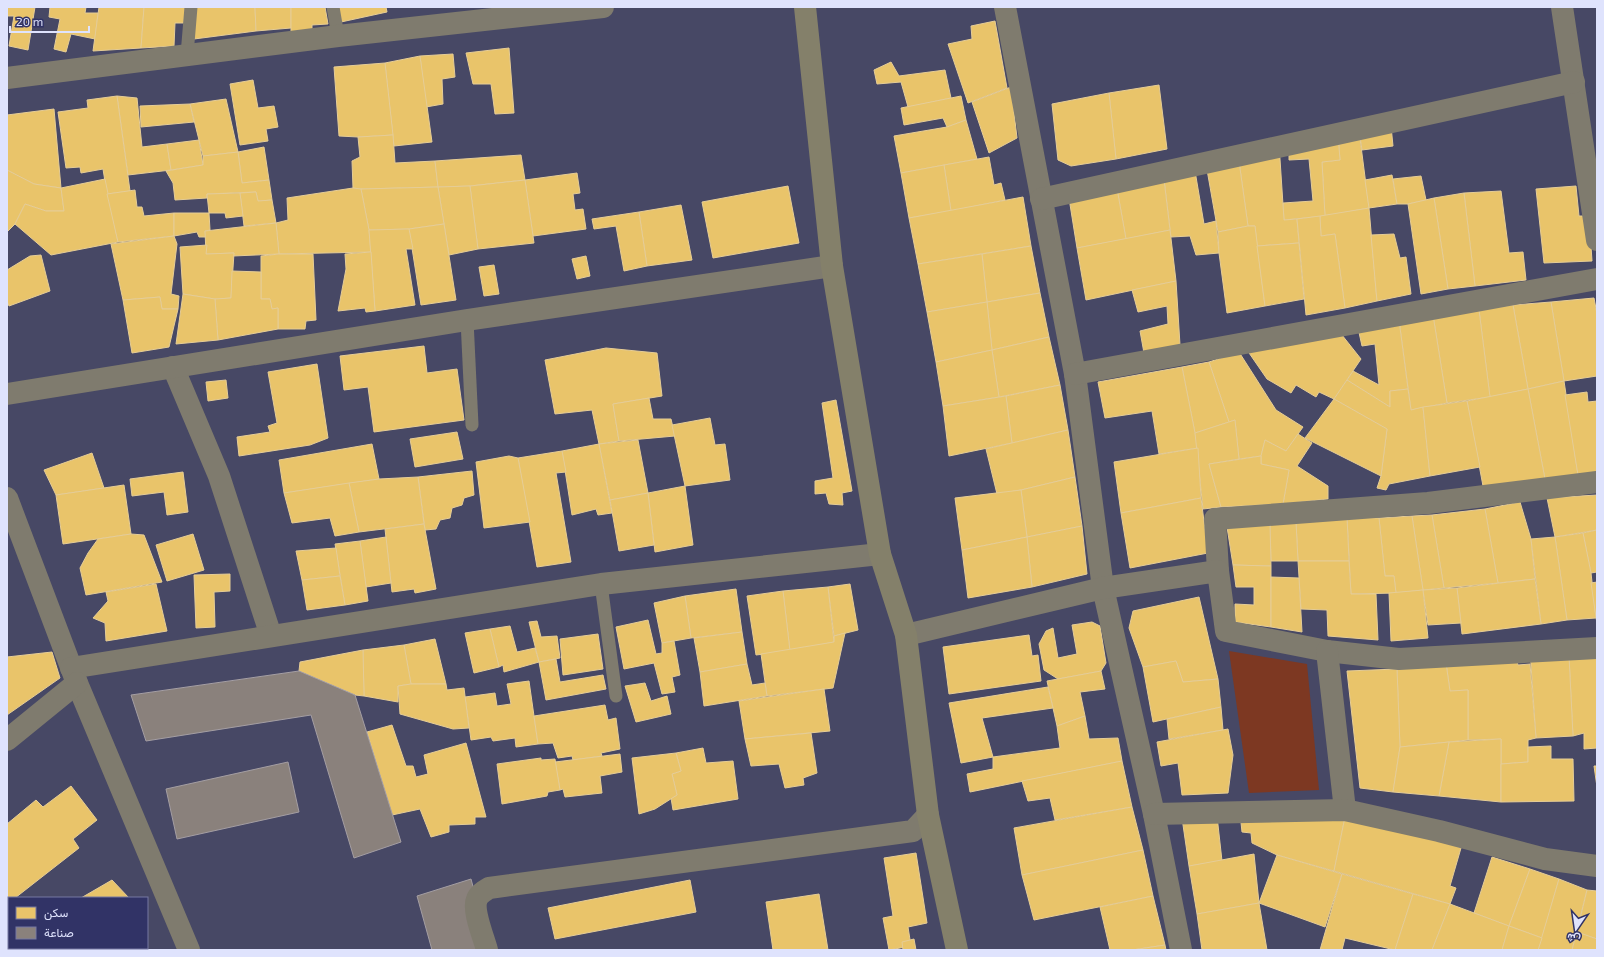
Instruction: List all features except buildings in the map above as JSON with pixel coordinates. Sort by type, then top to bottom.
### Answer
[{"type":"street","points":[[7,78],[338,36],[603,7]]},
{"type":"street","points":[[805,7],[832,266],[880,554],[906,635],[928,814],[957,950]]},
{"type":"street","points":[[1005,7],[1075,374],[1103,588],[1154,814],[1182,950]]},
{"type":"street","points":[[1562,7],[1574,82],[1588,123],[1597,240]]},
{"type":"street","points":[[1041,199],[1574,82]]},
{"type":"street","points":[[7,394],[467,320],[832,266]]},
{"type":"street","points":[[1075,374],[1597,279]]},
{"type":"street","points":[[172,367],[219,476],[271,636]]},
{"type":"street","points":[[1597,482],[1428,503],[1215,519],[1218,571],[1226,631],[1327,650],[1399,659],[1597,648]]},
{"type":"street","points":[[7,498],[74,676],[190,950]]},
{"type":"street","points":[[7,740],[74,676],[271,636],[601,584],[880,554]]},
{"type":"street","points":[[906,635],[1103,588],[1218,571]]},
{"type":"street","points":[[1327,650],[1345,810]]},
{"type":"street","points":[[1154,814],[1345,810],[1439,831],[1544,858],[1597,866]]},
{"type":"street","points":[[487,950],[475,908],[477,900],[482,893],[489,888],[913,831],[928,814]]},
{"type":"lane","points":[[186,55],[191,7]]},
{"type":"lane","points":[[333,7],[338,36]]},
{"type":"lane","points":[[467,320],[472,425]]},
{"type":"lane","points":[[601,584],[616,696]]},
{"type":"shaded area","points":[[1229,651],[1307,664],[1319,790],[1249,793]]}]
